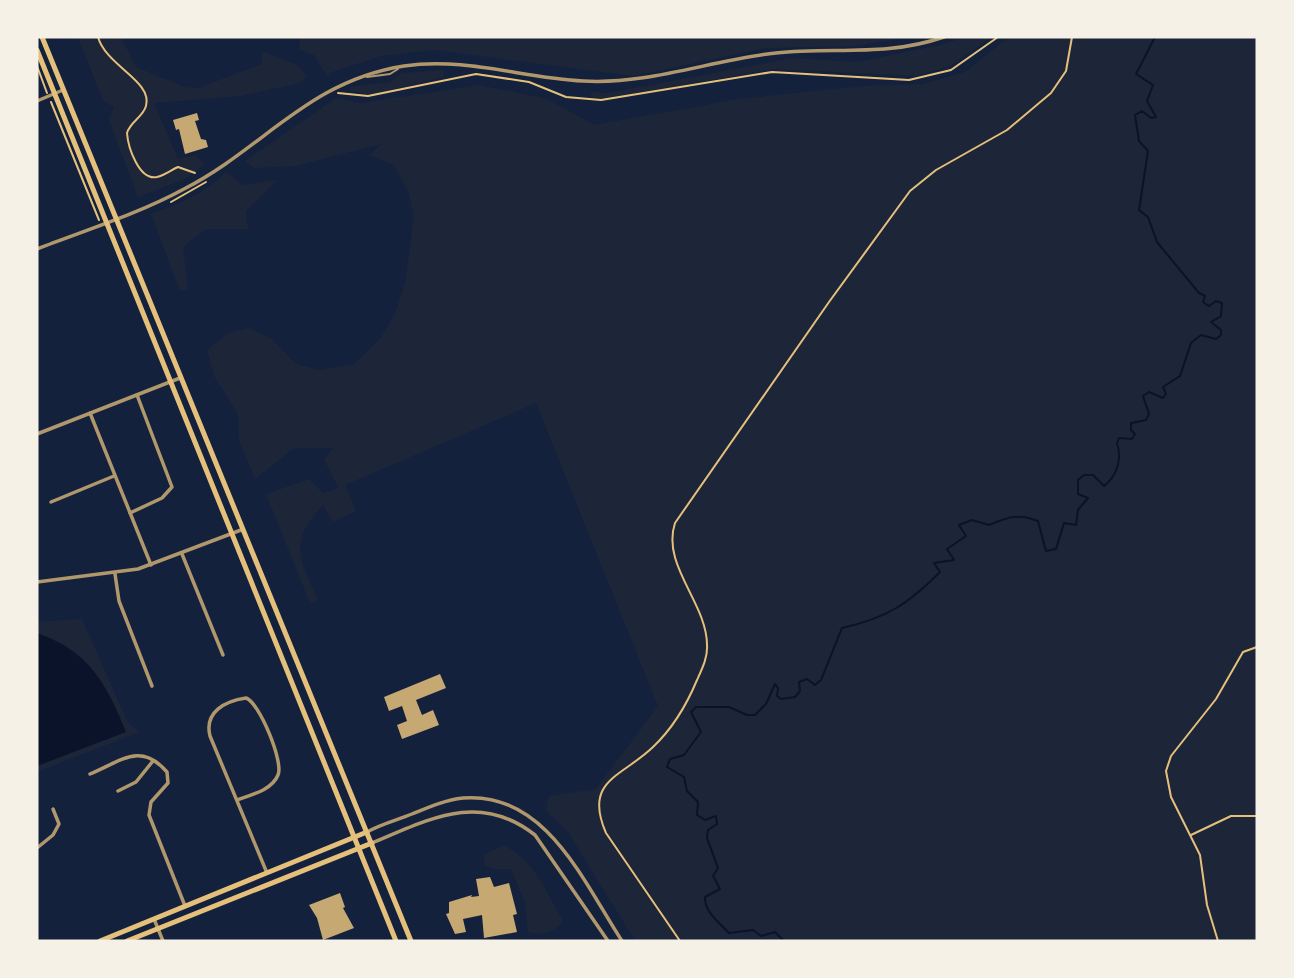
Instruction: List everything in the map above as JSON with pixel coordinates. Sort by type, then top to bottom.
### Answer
[{"type":"main road","points":[[42,37],[411,941]]},
{"type":"main road","points":[[37,50],[51,95],[106,222],[396,941]]},
{"type":"main road","points":[[100,941],[367,832]]},
{"type":"main road","points":[[127,941],[372,843]]},
{"type":"street","points":[[37,249],[184,190],[306,103],[363,76],[402,66],[463,64],[579,81],[610,82],[778,53],[891,50],[944,37]]},
{"type":"street","points":[[37,100],[63,90]]},
{"type":"street","points":[[37,434],[180,378]]},
{"type":"street","points":[[130,513],[162,498],[172,487],[137,395]]},
{"type":"street","points":[[90,412],[151,565]]},
{"type":"street","points":[[51,502],[114,476]]},
{"type":"street","points":[[37,582],[115,574],[151,565],[241,530]]},
{"type":"street","points":[[182,554],[223,655]]},
{"type":"street","points":[[115,574],[119,601],[152,686]]},
{"type":"street","points":[[237,800],[268,788],[278,776],[279,762],[253,701],[239,699],[218,708],[210,719],[210,736],[267,873]]},
{"type":"street","points":[[90,774],[133,754],[153,761],[166,771],[169,780],[150,803],[149,817],[185,906]]},
{"type":"street","points":[[118,791],[136,782],[153,761]]},
{"type":"street","points":[[367,832],[439,803],[463,798],[489,799],[529,814],[555,840],[622,941]]},
{"type":"street","points":[[37,848],[53,835],[59,824],[53,809]]},
{"type":"street","points":[[372,843],[459,811],[477,810],[499,814],[521,824],[547,850],[608,941]]},
{"type":"street","points":[[154,919],[163,941]]},
{"type":"path","points":[[98,37],[110,60],[144,90],[146,105],[127,133],[132,153],[143,173],[153,178],[160,177],[178,167],[195,173]]},
{"type":"path","points":[[334,94],[346,92],[368,96],[475,74],[529,82],[566,97],[601,100],[772,72],[909,80],[951,70],[998,37]]},
{"type":"path","points":[[680,941],[606,833],[599,816],[598,804],[604,786],[612,777],[652,748],[669,728],[690,697],[706,656],[707,638],[671,542],[675,523],[910,191],[936,170],[1007,130],[1051,93],[1066,71],[1072,37]]},
{"type":"path","points":[[37,66],[51,95],[96,213]]},
{"type":"path","points":[[162,205],[212,178]]},
{"type":"path","points":[[1218,941],[1207,905],[1200,855],[1167,785],[1166,771],[1171,756],[1216,699],[1242,652],[1257,647]]},
{"type":"path","points":[[1191,835],[1231,816],[1257,816]]},
{"type":"shaded area","points":[[78,37],[121,37],[136,67],[182,86],[198,88],[262,64],[262,51],[297,65],[307,77],[300,83],[240,96],[154,103],[178,159],[196,155],[204,165],[185,179],[138,197],[109,120],[114,107],[103,101]]},
{"type":"shaded area","points":[[300,37],[907,37],[856,46],[766,48],[633,76],[434,50],[381,56],[332,72],[328,77],[314,55],[299,50]]},
{"type":"shaded area","points":[[966,37],[991,37],[950,66],[917,76],[774,69],[602,99],[590,97],[592,92],[608,93],[793,58],[857,62]]},
{"type":"shaded area","points":[[1009,37],[1257,37],[1257,941],[635,941],[568,832],[546,811],[549,796],[596,789],[658,706],[536,403],[345,485],[356,511],[333,522],[323,505],[312,518],[301,541],[302,562],[318,600],[310,603],[266,494],[309,479],[323,493],[339,488],[324,460],[333,448],[294,448],[255,479],[239,440],[238,414],[214,376],[207,350],[228,333],[249,328],[272,339],[296,364],[318,370],[354,364],[380,339],[395,314],[405,283],[414,218],[409,193],[394,165],[369,155],[382,144],[295,166],[254,168],[245,161],[336,98],[361,103],[480,85],[547,99],[594,125],[739,99],[863,86],[922,84],[965,72]]},
{"type":"shaded area","points":[[444,70],[443,77],[372,95],[351,91],[350,87],[390,82],[402,73]]},
{"type":"shaded area","points":[[226,172],[242,185],[277,180],[246,211],[248,229],[206,229],[183,247],[188,289],[180,291],[151,214],[191,197]]},
{"type":"shaded area","points":[[82,619],[128,723],[139,732],[37,772],[37,622]]},
{"type":"shaded area","points":[[37,633],[70,649],[94,671],[111,698],[126,732],[37,766]]},
{"type":"shaded area","points":[[504,845],[532,868],[551,899],[563,921],[552,931],[538,934],[528,932],[525,902],[511,869],[492,869],[485,865],[484,855]]},
{"type":"building","points":[[197,113],[199,120],[195,121],[201,139],[206,140],[208,147],[185,154],[179,129],[176,130],[173,120]]},
{"type":"building","points":[[440,674],[446,688],[416,700],[422,715],[433,710],[439,725],[402,739],[397,725],[407,721],[402,706],[389,711],[384,697]]},
{"type":"building","points":[[490,877],[494,887],[509,883],[517,914],[513,915],[517,932],[484,938],[482,915],[463,919],[466,932],[455,934],[446,914],[449,913],[449,902],[472,895],[471,897],[479,896],[476,879]]},
{"type":"building","points":[[340,893],[345,907],[343,908],[354,928],[323,940],[317,918],[309,905]]},
{"type":"waterway","points":[[791,941],[784,941],[775,932],[761,936],[753,930],[729,933],[707,908],[705,897],[720,889],[713,876],[718,868],[707,838],[708,830],[717,824],[716,816],[705,820],[697,815],[698,802],[687,791],[684,777],[667,767],[670,759],[684,755],[701,732],[691,712],[696,707],[729,707],[747,715],[755,715],[766,704],[775,684],[778,688],[777,696],[781,699],[795,697],[800,691],[799,682],[807,679],[815,685],[821,680],[842,628],[872,620],[896,608],[918,593],[940,572],[934,563],[954,560],[947,549],[966,536],[959,525],[972,520],[989,525],[1013,517],[1025,517],[1038,521],[1046,551],[1056,549],[1064,523],[1076,525],[1078,510],[1088,498],[1078,494],[1078,480],[1084,475],[1093,475],[1104,486],[1109,482],[1118,466],[1119,438],[1132,439],[1135,434],[1131,430],[1131,423],[1146,420],[1149,414],[1143,396],[1149,392],[1163,398],[1166,394],[1163,387],[1180,376],[1191,343],[1201,335],[1216,339],[1221,335],[1221,330],[1211,322],[1221,316],[1222,303],[1216,301],[1209,306],[1203,302],[1205,296],[1199,293],[1157,242],[1148,217],[1139,210],[1148,151],[1139,141],[1135,115],[1142,111],[1151,118],[1156,117],[1147,101],[1153,85],[1136,74],[1155,37]]},
{"type":"waterway","points":[[823,941],[858,941]]}]
